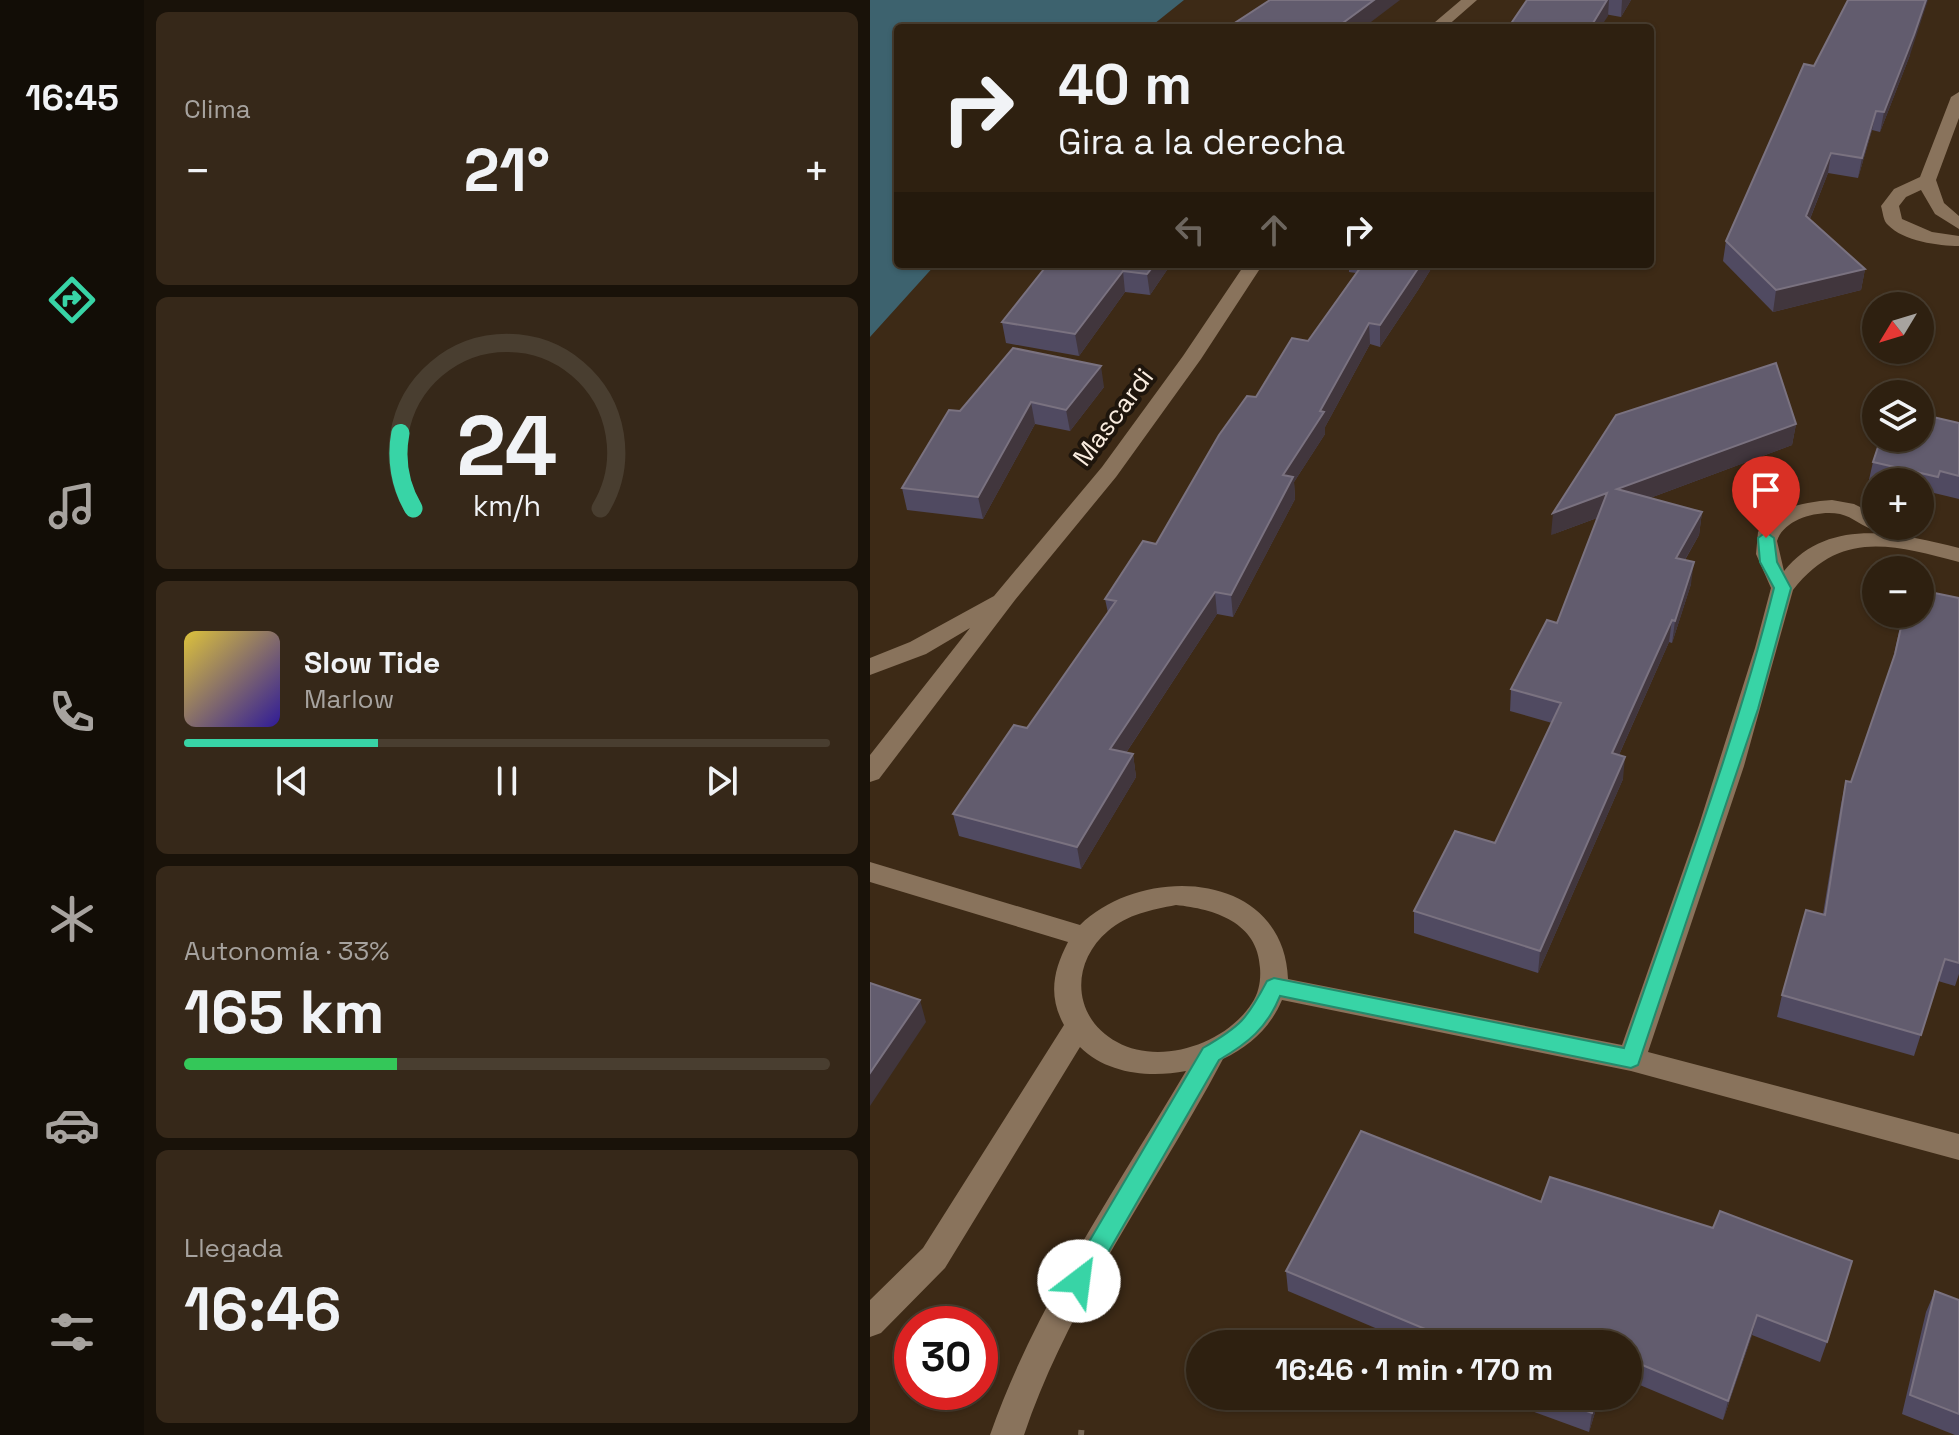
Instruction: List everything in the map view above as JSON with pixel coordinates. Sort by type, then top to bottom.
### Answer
[{"type":"street","points":[[1441,24],[1470,0]]},
{"type":"street","points":[[1959,97],[1927,180],[1931,200],[1948,218],[1959,224]]},
{"type":"street","points":[[1927,180],[1900,193],[1890,206],[1894,222],[1938,241],[1959,241]]},
{"type":"street","name":"Mascardi","points":[[870,773],[1007,595],[1109,472],[1191,359],[1251,268]]},
{"type":"street","points":[[1782,588],[1768,562],[1766,538],[1776,523],[1820,508],[1843,508],[1862,518]]},
{"type":"street","points":[[1631,1059],[1749,709],[1782,588],[1796,566],[1823,547],[1862,540]]},
{"type":"street","points":[[1900,540],[1959,555]]},
{"type":"street","name":"Mascardi","points":[[870,667],[918,648],[1007,595]]},
{"type":"street","points":[[870,872],[1085,937]]},
{"type":"street","points":[[1176,895],[1210,899],[1240,911],[1262,932],[1274,958],[1274,987],[1263,1013],[1241,1036],[1211,1054],[1181,1062],[1150,1063],[1121,1057],[1096,1045],[1078,1026],[1068,1004],[1066,981],[1072,958],[1085,937],[1110,915],[1141,900],[1176,895]]},
{"type":"street","points":[[1274,987],[1631,1059],[1959,1147]]},
{"type":"street","points":[[870,1322],[934,1258],[1078,1026]]},
{"type":"street","points":[[1007,1435],[1020,1397],[1064,1307],[1211,1054]]},
{"type":"path","points":[[1081,1435],[1082,1424]]},
{"type":"water","points":[[870,0],[1184,0],[1154,24],[894,24],[894,268],[932,268],[870,337]]},
{"type":"building","points":[[1270,0],[1374,0],[1341,24],[1233,24]]},
{"type":"building","points":[[1527,0],[1607,0],[1592,24],[1511,24]]},
{"type":"building","points":[[1848,0],[1926,0],[1884,112],[1876,111],[1862,158],[1831,153],[1806,216],[1865,269],[1776,290],[1726,241],[1804,64],[1814,66]]},
{"type":"building","points":[[1045,268],[1152,268],[1147,274],[1123,271],[1075,334],[1002,322]]},
{"type":"building","points":[[1360,268],[1418,268],[1380,325],[1369,323],[1320,411],[1324,412],[1283,475],[1293,477],[1231,595],[1215,592],[1110,749],[1133,754],[1077,847],[953,814],[1014,725],[1027,728],[1116,601],[1105,599],[1143,541],[1156,544],[1219,435],[1247,396],[1256,397],[1292,338],[1308,341]]},
{"type":"building","points":[[1013,348],[1101,366],[1066,410],[1031,402],[978,497],[902,488],[949,410],[960,411]]},
{"type":"building","points":[[1776,363],[1796,424],[1617,489],[1702,512],[1676,558],[1694,562],[1675,621],[1672,620],[1612,753],[1625,757],[1540,951],[1414,911],[1455,831],[1495,843],[1561,703],[1511,689],[1547,620],[1557,623],[1607,493],[1553,513],[1616,415]]},
{"type":"building","points":[[1934,417],[1959,423],[1959,476],[1940,471],[1938,477],[1934,476],[1934,468],[1899,468],[1873,462],[1876,452],[1934,452]]},
{"type":"building","points":[[1934,593],[1959,598],[1959,963],[1945,959],[1921,1035],[1782,995],[1806,910],[1825,915],[1846,781],[1851,782],[1895,654],[1901,628],[1934,628]]},
{"type":"building","points":[[870,983],[920,1000],[870,1073]]},
{"type":"building","points":[[1361,1131],[1541,1202],[1550,1177],[1713,1228],[1720,1211],[1852,1261],[1827,1342],[1757,1315],[1728,1401],[1642,1365],[1642,1330],[1427,1330],[1286,1271]]},
{"type":"building","points":[[1935,1291],[1959,1300],[1959,1414],[1910,1395]]},
{"type":"route","points":[[1079,1281],[1211,1054],[1241,1036],[1263,1013],[1274,987],[1631,1059],[1749,709],[1770,637],[1782,588],[1768,562],[1766,538]]}]
